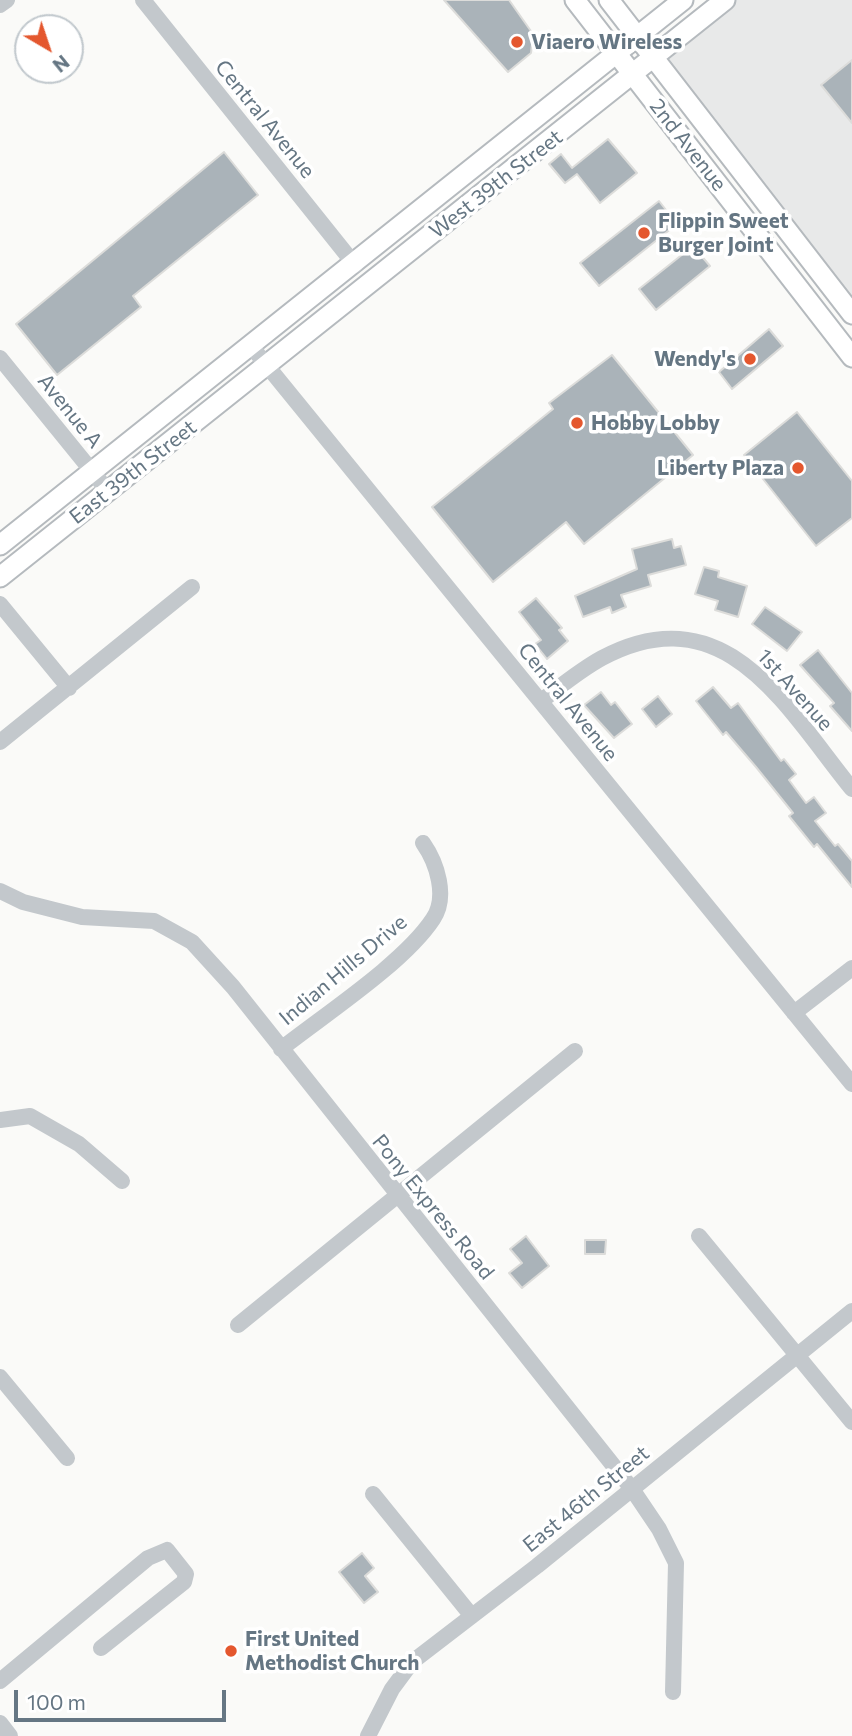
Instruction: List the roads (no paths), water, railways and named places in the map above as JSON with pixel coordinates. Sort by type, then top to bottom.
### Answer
[{"type":"main road","name":"2nd Avenue","points":[[575,0],[852,357]]},
{"type":"main road","name":"2nd Avenue","points":[[609,0],[852,314]]},
{"type":"main road","name":"West 39th Street","points":[[251,346],[683,0]]},
{"type":"main road","name":"West 39th Street","points":[[267,366],[725,0]]},
{"type":"main road","name":"East 39th Street","points":[[0,545],[91,470],[251,346]]},
{"type":"main road","name":"East 39th Street","points":[[0,578],[267,366]]},
{"type":"street","points":[[0,5],[6,0]]},
{"type":"street","name":"Central Avenue","points":[[143,0],[355,265]]},
{"type":"street","name":"Central Avenue","points":[[251,346],[852,1084]]},
{"type":"street","name":"Avenue A","points":[[0,358],[108,491]]},
{"type":"street","points":[[0,742],[192,587]]},
{"type":"street","points":[[0,604],[69,688]]},
{"type":"street","name":"1st Avenue","points":[[541,701],[591,665],[623,649],[673,640],[703,642],[729,653],[754,670],[852,789]]},
{"type":"street","name":"Indian Hills Drive","points":[[281,1049],[402,954],[435,918],[440,889],[435,860],[424,844]]},
{"type":"street","name":"Pony Express Road","points":[[0,891],[23,902],[82,916],[154,921],[192,942],[233,987],[632,1489],[660,1529],[676,1563],[673,1692]]},
{"type":"street","points":[[794,1013],[852,968]]},
{"type":"street","points":[[237,1325],[575,1051]]},
{"type":"street","points":[[0,1120],[30,1116],[79,1144],[122,1181]]},
{"type":"street","points":[[699,1236],[799,1354],[852,1422]]},
{"type":"street","name":"East 46th Street","points":[[368,1736],[392,1689],[412,1662],[852,1311]]},
{"type":"street","points":[[0,1377],[67,1458]]},
{"type":"street","points":[[373,1494],[471,1615]]},
{"type":"street","points":[[0,1681],[148,1558],[167,1550],[177,1559],[186,1574],[184,1582],[101,1648]]},
{"type":"street","points":[[0,1723],[10,1736]]},
{"type":"place","name":"Viaero Wireless","points":[[517,42]]},
{"type":"place","name":"Flippin Sweet Burger Joint","points":[[644,233]]},
{"type":"place","name":"Wendy's","points":[[750,359]]},
{"type":"place","name":"Hobby Lobby","points":[[577,423]]},
{"type":"place","name":"Liberty Plaza","points":[[798,468]]},
{"type":"place","name":"First United Methodist Church","points":[[231,1651]]}]
